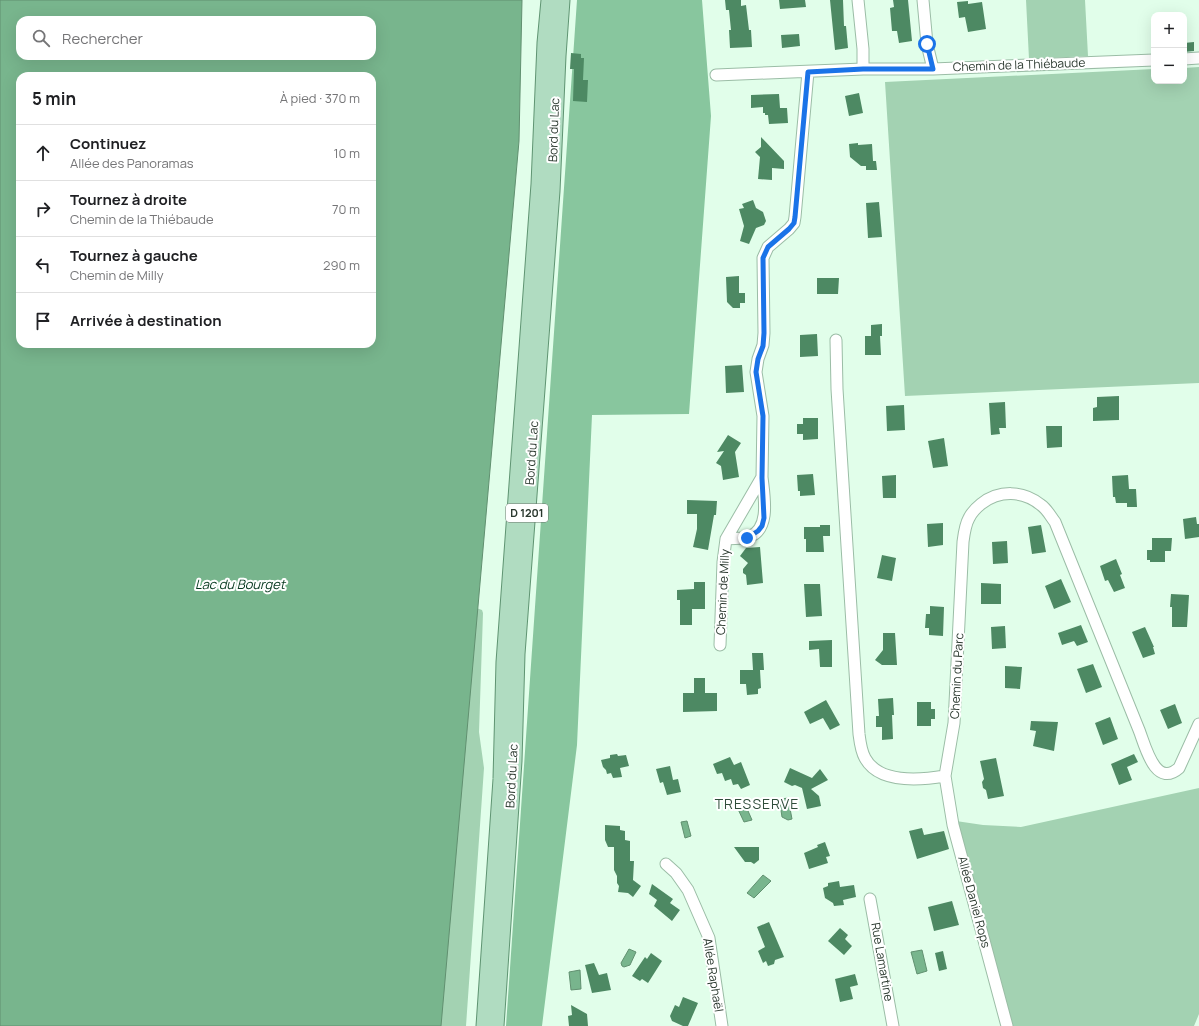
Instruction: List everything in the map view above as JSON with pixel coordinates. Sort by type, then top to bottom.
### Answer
[{"type":"main road","name":"Bord du Lac","points":[[484,1026],[500,779],[505,655],[539,192],[545,43],[549,0]]},
{"type":"main road","name":"Bord du Lac","points":[[496,1026],[514,761],[517,654],[547,256],[562,0]]},
{"type":"street","points":[[858,0],[863,49],[863,69]]},
{"type":"street","points":[[923,0],[927,44],[933,69]]},
{"type":"street","points":[[1187,59],[1199,58]]},
{"type":"street","name":"Chemin de la Thiébaude","points":[[716,75],[863,69],[933,69],[1151,60]]},
{"type":"street","name":"Chemin de Milly","points":[[726,539],[747,538],[754,535],[762,526],[764,518],[762,478],[763,416],[756,372],[758,359],[763,346],[764,333],[763,258],[768,247],[794,223],[808,72]]},
{"type":"street","points":[[836,340],[837,389],[853,647],[861,748],[865,759],[886,775],[897,778],[917,779],[945,776]]},
{"type":"street","name":"Chemin de Milly","points":[[720,645],[723,562],[726,539],[762,478]]},
{"type":"street","name":"Chemin du Parc","points":[[945,776],[954,723],[963,542],[965,530],[968,518],[973,511],[989,498],[1000,495],[1010,493],[1032,499],[1042,506],[1055,522],[1151,762],[1158,771],[1169,774],[1175,772],[1179,768],[1199,724]]},
{"type":"street","name":"Allée Daniel Rops","points":[[945,776],[953,825],[1007,1026]]},
{"type":"street","name":"Allée Raphaël","points":[[666,864],[676,873],[688,890],[709,938],[722,1026]]},
{"type":"street","name":"Rue Lamartine","points":[[870,899],[893,1026]]},
{"type":"shaded area","points":[[577,0],[702,0],[711,116],[689,414],[592,415],[577,745],[542,1026],[506,1026]]},
{"type":"shaded area","points":[[1026,0],[1085,0],[1088,56],[1029,59]]},
{"type":"shaded area","points":[[1199,67],[1199,383],[905,396],[885,82],[1151,69],[1151,84],[1187,84],[1187,68]]},
{"type":"shaded area","points":[[462,603],[482,610],[483,613],[479,732],[484,768],[466,1026],[373,1026]]},
{"type":"shaded area","points":[[1199,788],[1199,1014],[1194,1026],[1013,1026],[1009,1021],[956,821],[983,825],[1021,827]]},
{"type":"water","name":"Lac du Bourget","points":[[0,0],[522,0],[519,141],[441,1026],[0,1026]]},
{"type":"water","points":[[788,798],[792,819],[788,820],[782,817],[780,804],[782,799]]},
{"type":"water","points":[[740,803],[745,804],[752,820],[744,822],[737,807]]},
{"type":"water","points":[[687,821],[691,836],[685,838],[681,822]]},
{"type":"water","points":[[763,875],[771,881],[754,898],[747,893]]},
{"type":"water","points":[[629,949],[636,952],[630,965],[624,967],[621,963]]},
{"type":"water","points":[[922,950],[927,971],[917,974],[911,952]]},
{"type":"water","points":[[580,970],[581,989],[571,990],[569,972]]},
{"type":"building","points":[[725,0],[741,0],[741,6],[746,5],[749,30],[751,30],[752,47],[730,48],[729,30],[731,30],[729,10],[726,10]]},
{"type":"building","points":[[779,0],[805,0],[806,7],[780,9]]},
{"type":"building","points":[[830,0],[843,0],[844,26],[846,26],[848,48],[835,50]]},
{"type":"building","points":[[893,0],[908,0],[912,41],[899,43],[897,31],[892,31],[890,8],[894,7]]},
{"type":"building","points":[[968,1],[968,4],[982,2],[986,29],[968,32],[965,17],[959,18],[957,2]]},
{"type":"building","points":[[799,34],[800,46],[782,48],[781,35]]},
{"type":"building","points":[[1194,42],[1194,51],[1187,52],[1187,43]]},
{"type":"building","points":[[571,53],[581,54],[581,58],[584,58],[583,80],[588,80],[587,102],[573,101],[574,69],[570,69]]},
{"type":"building","points":[[859,93],[863,113],[849,116],[845,96]]},
{"type":"building","points":[[779,94],[780,108],[787,108],[788,123],[769,124],[768,115],[763,113],[763,107],[751,108],[751,95]]},
{"type":"building","points":[[761,137],[784,161],[784,169],[772,168],[772,180],[758,179],[760,157],[755,152],[761,147]]},
{"type":"building","points":[[858,143],[858,145],[872,144],[873,161],[876,161],[877,170],[866,170],[866,166],[861,166],[850,157],[849,144]]},
{"type":"building","points":[[753,200],[756,208],[763,212],[766,221],[764,225],[756,228],[749,244],[740,241],[744,226],[739,209],[744,208],[742,204]]},
{"type":"building","points":[[879,202],[882,237],[868,238],[866,203]]},
{"type":"building","points":[[739,276],[739,293],[745,293],[745,303],[740,303],[740,308],[733,308],[727,302],[726,277]]},
{"type":"building","points":[[817,278],[839,278],[838,294],[817,294]]},
{"type":"building","points":[[882,324],[882,336],[880,336],[881,355],[865,355],[865,336],[871,336],[871,325]]},
{"type":"building","points":[[817,334],[818,356],[800,357],[800,335]]},
{"type":"building","points":[[742,365],[744,392],[726,393],[725,366]]},
{"type":"building","points":[[1119,396],[1119,420],[1093,421],[1093,408],[1097,407],[1097,397]]},
{"type":"building","points":[[1005,402],[1006,428],[999,428],[1000,434],[991,435],[989,403]]},
{"type":"building","points":[[904,405],[905,430],[887,431],[886,406]]},
{"type":"building","points":[[803,418],[818,418],[818,439],[803,440],[803,434],[797,434],[797,424],[803,424]]},
{"type":"building","points":[[1046,426],[1062,426],[1062,447],[1047,448]]},
{"type":"building","points":[[728,435],[741,443],[735,452],[739,477],[723,480],[721,466],[716,463],[724,451],[717,452]]},
{"type":"building","points":[[944,438],[948,466],[933,468],[928,441]]},
{"type":"building","points":[[813,474],[815,495],[800,496],[800,491],[798,491],[797,475]]},
{"type":"building","points":[[896,475],[896,498],[883,498],[882,476]]},
{"type":"building","points":[[1128,475],[1129,489],[1136,489],[1137,507],[1127,507],[1127,503],[1116,503],[1115,497],[1113,497],[1112,476]]},
{"type":"building","points":[[687,500],[717,501],[716,515],[714,515],[708,550],[693,547],[697,529],[697,514],[687,514]]},
{"type":"building","points":[[1196,517],[1197,524],[1199,524],[1199,537],[1185,539],[1183,519]]},
{"type":"building","points":[[943,523],[943,545],[928,547],[927,524]]},
{"type":"building","points":[[820,525],[830,525],[830,536],[823,536],[824,552],[806,552],[804,527],[820,527]]},
{"type":"building","points":[[1041,525],[1046,552],[1032,554],[1028,527]]},
{"type":"building","points":[[1152,538],[1172,538],[1171,551],[1165,551],[1165,562],[1150,562],[1150,560],[1147,560],[1147,550],[1152,550]]},
{"type":"building","points":[[1007,541],[1008,563],[993,564],[992,542]]},
{"type":"building","points":[[760,547],[763,583],[747,585],[746,575],[743,573],[743,569],[748,563],[740,556],[746,548]]},
{"type":"building","points":[[882,555],[896,558],[892,581],[877,578]]},
{"type":"building","points":[[1116,559],[1122,574],[1120,575],[1125,588],[1114,592],[1108,580],[1105,581],[1100,566]]},
{"type":"building","points":[[1061,579],[1071,602],[1054,609],[1045,586]]},
{"type":"building","points":[[694,582],[705,582],[705,609],[692,609],[692,625],[680,625],[680,600],[677,600],[677,590],[694,589]]},
{"type":"building","points":[[981,583],[1001,584],[1001,604],[981,604]]},
{"type":"building","points":[[804,584],[820,584],[822,616],[806,617]]},
{"type":"building","points":[[1171,594],[1189,595],[1187,627],[1172,627],[1172,607],[1170,607]]},
{"type":"building","points":[[930,606],[944,607],[943,636],[929,635],[929,628],[925,628],[926,614],[930,614]]},
{"type":"building","points":[[1081,625],[1088,642],[1077,646],[1074,641],[1062,645],[1058,633]]},
{"type":"building","points":[[1005,626],[1006,648],[992,649],[991,627]]},
{"type":"building","points":[[1145,627],[1154,647],[1155,654],[1143,658],[1132,632]]},
{"type":"building","points":[[883,633],[895,633],[897,665],[882,665],[875,660],[883,650]]},
{"type":"building","points":[[832,640],[832,667],[820,667],[819,649],[809,650],[809,641]]},
{"type":"building","points":[[752,653],[763,653],[764,670],[760,670],[761,688],[758,689],[758,694],[747,695],[746,684],[740,684],[740,670],[753,670]]},
{"type":"building","points":[[1093,664],[1102,687],[1086,693],[1077,669]]},
{"type":"building","points":[[1005,666],[1022,667],[1020,689],[1005,688]]},
{"type":"building","points":[[694,678],[705,678],[705,693],[717,693],[717,711],[683,712],[683,693],[694,693]]},
{"type":"building","points":[[893,698],[893,739],[882,740],[882,727],[876,727],[876,716],[879,716],[878,699]]},
{"type":"building","points":[[826,700],[840,725],[830,730],[823,718],[810,724],[804,712]]},
{"type":"building","points":[[917,702],[931,702],[931,709],[935,709],[935,719],[931,719],[931,726],[917,726]]},
{"type":"building","points":[[1175,704],[1182,723],[1168,729],[1160,710]]},
{"type":"building","points":[[1110,717],[1118,739],[1103,745],[1095,723]]},
{"type":"building","points":[[1031,721],[1058,722],[1054,751],[1033,746],[1036,731],[1030,730]]},
{"type":"building","points":[[617,754],[618,756],[626,755],[629,766],[620,768],[622,777],[613,778],[611,773],[607,774],[601,760],[610,758],[610,755]]},
{"type":"building","points":[[1134,754],[1138,762],[1127,767],[1132,780],[1119,785],[1111,764]]},
{"type":"building","points":[[730,757],[734,765],[741,762],[750,785],[741,789],[738,784],[733,785],[731,779],[725,781],[722,773],[717,774],[713,764]]},
{"type":"building","points":[[996,758],[1004,796],[988,799],[986,790],[983,788],[982,782],[984,779],[980,761]]},
{"type":"building","points":[[670,766],[673,780],[678,779],[681,792],[667,795],[663,782],[660,783],[656,769]]},
{"type":"building","points":[[790,768],[812,778],[820,769],[828,780],[811,789],[819,796],[821,806],[807,809],[802,788],[795,785],[792,786],[784,782]]},
{"type":"building","points":[[605,825],[620,826],[620,830],[625,831],[625,840],[630,841],[630,861],[634,861],[633,880],[641,886],[633,897],[628,893],[618,892],[619,886],[614,870],[614,847],[608,847],[605,840]]},
{"type":"building","points":[[922,828],[924,835],[944,831],[949,849],[917,859],[909,831]]},
{"type":"building","points":[[825,842],[830,856],[826,857],[828,863],[809,869],[804,853]]},
{"type":"building","points":[[734,847],[759,847],[759,860],[754,864],[751,862],[745,862]]},
{"type":"building","points":[[839,881],[840,887],[854,885],[856,897],[843,900],[844,905],[834,906],[833,903],[825,898],[823,888],[828,886],[828,883]]},
{"type":"building","points":[[652,884],[673,899],[670,903],[680,910],[672,921],[654,906],[657,900],[649,894]]},
{"type":"building","points":[[952,901],[959,925],[934,931],[928,907]]},
{"type":"building","points":[[769,922],[784,957],[775,960],[774,964],[768,966],[766,961],[763,963],[758,951],[765,947],[757,927]]},
{"type":"building","points":[[840,928],[848,935],[845,939],[852,946],[844,955],[828,941]]},
{"type":"building","points":[[943,951],[947,969],[939,971],[935,953]]},
{"type":"building","points":[[651,953],[662,961],[648,983],[642,979],[640,981],[632,976],[645,957],[647,959]]},
{"type":"building","points":[[594,963],[599,975],[607,973],[611,990],[592,993],[585,965]]},
{"type":"building","points":[[855,974],[858,985],[850,987],[853,999],[840,1002],[835,979]]},
{"type":"building","points":[[683,997],[698,1003],[688,1026],[683,1026],[672,1021],[670,1016],[675,1005],[679,1007]]},
{"type":"building","points":[[571,1005],[587,1014],[588,1026],[569,1026],[568,1016],[572,1015]]},
{"type":"district","name":"TRESSERVE","points":[[757,804]]},
{"type":"route","points":[[747,538],[754,535],[758,531],[762,526],[764,518],[764,493],[762,478],[763,416],[756,372],[758,359],[763,346],[764,333],[762,264],[764,254],[768,247],[794,223],[808,72],[863,69],[933,69],[927,44]]}]
